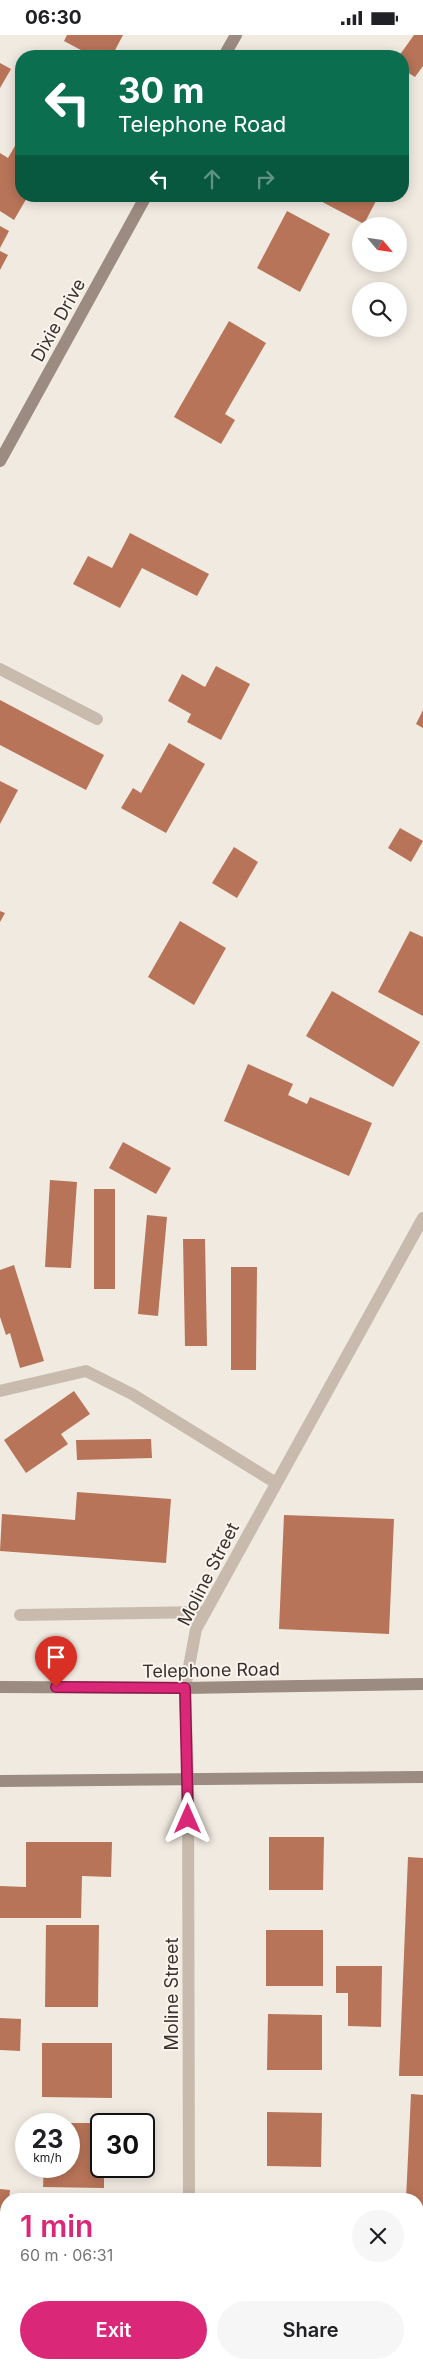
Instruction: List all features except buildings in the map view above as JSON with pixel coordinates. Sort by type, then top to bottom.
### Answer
[{"type":"main road","points":[[227,50],[236,35]]},
{"type":"main road","name":"Dixie Drive","points":[[0,461],[143,202]]},
{"type":"main road","name":"Telephone Road","points":[[0,1687],[185,1688],[423,1684]]},
{"type":"main road","points":[[0,1781],[423,1777]]},
{"type":"street","points":[[0,669],[97,719]]},
{"type":"street","name":"Moline Street","points":[[189,2193],[188,1779],[185,1688],[196,1629],[423,1219]]},
{"type":"street","points":[[0,1391],[86,1371],[132,1394],[276,1483]]},
{"type":"street","points":[[20,1615],[205,1611]]},
{"type":"route","points":[[56,1687],[185,1688],[188,1819]]}]
